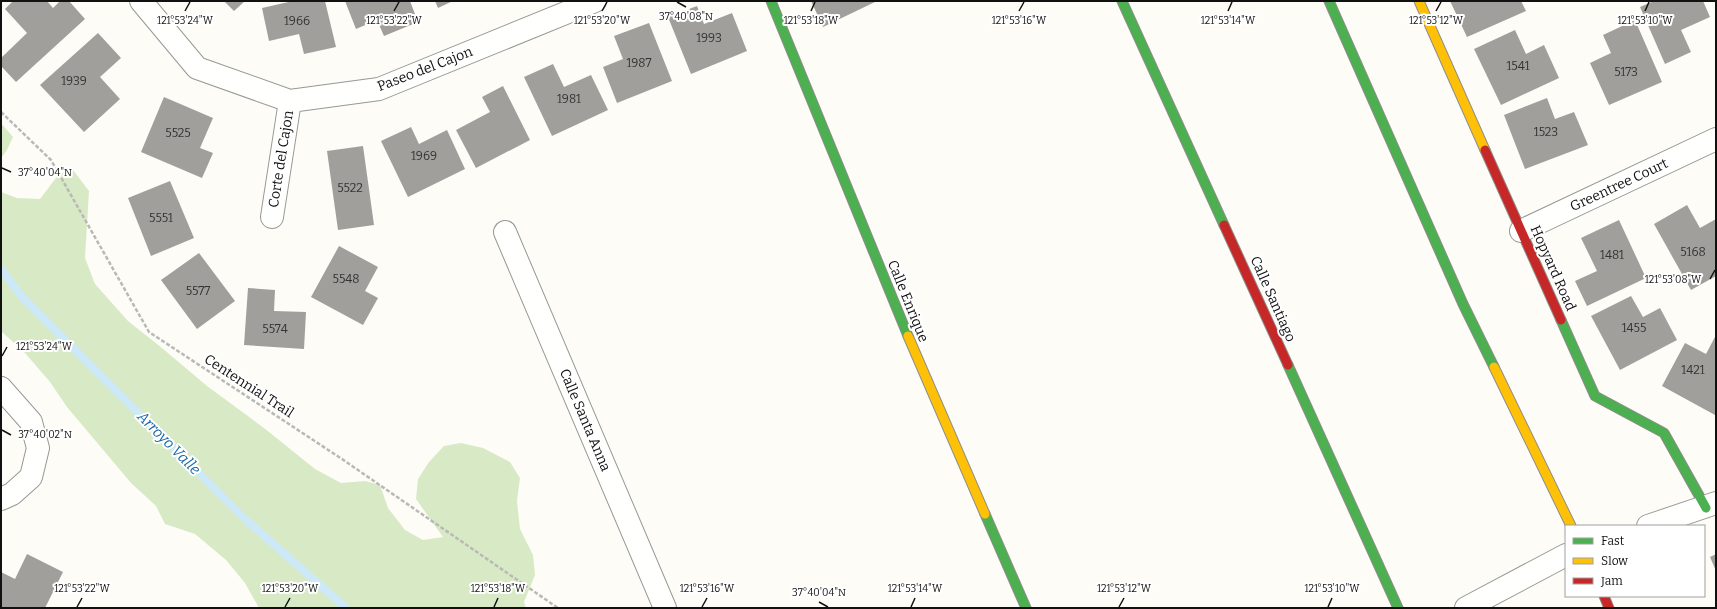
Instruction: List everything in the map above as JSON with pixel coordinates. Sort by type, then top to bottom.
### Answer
[{"type":"street","name":"Paseo del Cajon","points":[[140,1],[197,68],[290,101],[379,90],[595,1]]},
{"type":"street","name":"Calle Enrique","points":[[771,1],[913,349],[1026,608]]},
{"type":"street","name":"Calle Santiago","points":[[1122,1],[1398,608]]},
{"type":"street","points":[[1329,1],[1463,304],[1571,525]]},
{"type":"street","name":"Hopyard Road","points":[[1419,1],[1595,396],[1664,433],[1711,506]]},
{"type":"street","name":"Corte del Cajon","points":[[272,217],[290,101]]},
{"type":"street","name":"Greentree Court","points":[[1521,231],[1716,139]]},
{"type":"street","name":"Calle Santa Anna","points":[[505,232],[665,608]]},
{"type":"street","points":[[1,388],[31,422],[38,448],[31,477],[12,494],[1,499]]},
{"type":"street","points":[[1651,525],[1711,506]]},
{"type":"street","points":[[1466,608],[1565,556]]},
{"type":"street","points":[[1604,597],[1609,608]]},
{"type":"path","name":"Centennial Trail","points":[[1,112],[50,160],[149,332],[342,459],[558,608]]},
{"type":"green space","points":[[1,123],[13,137],[7,150],[1,158]]},
{"type":"green space","points":[[73,170],[89,191],[85,258],[95,284],[128,321],[207,386],[264,428],[315,469],[341,483],[365,481],[380,485],[388,508],[405,530],[423,540],[443,537],[416,499],[418,479],[429,462],[444,446],[461,443],[483,448],[510,462],[520,478],[517,501],[520,529],[533,555],[535,575],[524,602],[526,608],[259,608],[245,583],[226,560],[195,534],[165,524],[156,506],[131,483],[67,407],[50,382],[25,353],[1,331],[1,192],[17,198],[40,199],[59,174]]},
{"type":"building","points":[[13,1],[47,1],[53,8],[60,1],[69,1],[85,19],[16,82],[1,66],[1,58],[27,33],[5,9]]},
{"type":"building","points":[[224,1],[245,1],[234,11]]},
{"type":"building","points":[[293,1],[325,1],[336,47],[304,54],[299,34],[269,41],[262,8]]},
{"type":"building","points":[[345,1],[410,1],[418,22],[384,36],[377,20],[356,29]]},
{"type":"building","points":[[435,1],[453,1],[438,8]]},
{"type":"building","points":[[811,1],[877,1],[823,27]]},
{"type":"building","points":[[1450,1],[1521,1],[1526,11],[1467,37]]},
{"type":"building","points":[[1654,1],[1703,1],[1710,17],[1681,30],[1691,52],[1665,64],[1640,7]]},
{"type":"building","points":[[697,6],[704,24],[732,13],[747,51],[691,74],[668,17]]},
{"type":"building","points":[[1635,20],[1662,82],[1609,105],[1590,63],[1611,53],[1603,35]]},
{"type":"building","points":[[649,23],[672,81],[617,103],[603,67],[623,59],[614,36]]},
{"type":"building","points":[[1515,30],[1526,54],[1544,45],[1559,78],[1501,105],[1474,49]]},
{"type":"building","points":[[98,33],[121,58],[100,77],[120,99],[84,132],[40,85]]},
{"type":"building","points":[[553,64],[564,87],[591,75],[608,110],[552,136],[524,77]]},
{"type":"building","points":[[503,86],[530,140],[476,168],[456,130],[490,112],[482,97]]},
{"type":"building","points":[[164,97],[213,118],[200,148],[213,153],[202,178],[141,152]]},
{"type":"building","points":[[1547,98],[1555,119],[1574,112],[1588,145],[1525,169],[1504,115]]},
{"type":"building","points":[[411,127],[419,144],[447,130],[465,169],[408,197],[381,141]]},
{"type":"building","points":[[363,146],[374,225],[338,230],[327,151]]},
{"type":"building","points":[[170,181],[194,238],[151,256],[128,198]]},
{"type":"building","points":[[1687,205],[1700,228],[1716,219],[1716,276],[1691,290],[1654,224]]},
{"type":"building","points":[[1619,220],[1646,278],[1587,306],[1575,281],[1597,271],[1581,238]]},
{"type":"building","points":[[339,246],[378,267],[365,291],[378,298],[363,325],[311,297]]},
{"type":"building","points":[[199,253],[235,301],[197,329],[161,280]]},
{"type":"building","points":[[248,288],[275,290],[274,311],[306,312],[304,349],[244,345]]},
{"type":"building","points":[[1631,296],[1643,317],[1660,308],[1677,340],[1620,370],[1591,316]]},
{"type":"building","points":[[1716,335],[1715,415],[1662,386],[1685,343],[1706,354]]},
{"type":"building","points":[[27,554],[63,572],[45,608],[1,608],[1,572],[15,579]]},
{"type":"building","points":[[1716,554],[1716,571],[1710,557]]},
{"type":"waterway","name":"Arroyo Valle","points":[[1,269],[22,297],[245,519],[346,608]]},
{"type":"traffic: fast","points":[[771,1],[908,336]]},
{"type":"traffic: fast","points":[[1122,1],[1224,225]]},
{"type":"traffic: fast","points":[[1329,1],[1463,304],[1494,367]]},
{"type":"traffic: fast","points":[[1561,320],[1595,396],[1664,433],[1706,508]]},
{"type":"traffic: fast","points":[[1288,365],[1398,608]]},
{"type":"traffic: fast","points":[[985,514],[1026,608]]},
{"type":"traffic: slow","points":[[1419,1],[1485,150]]},
{"type":"traffic: slow","points":[[908,336],[985,514]]},
{"type":"traffic: slow","points":[[1494,367],[1571,525]]},
{"type":"traffic: jam","points":[[1485,150],[1561,320]]},
{"type":"traffic: jam","points":[[1224,225],[1288,365]]},
{"type":"traffic: jam","points":[[1604,597],[1609,608]]}]
